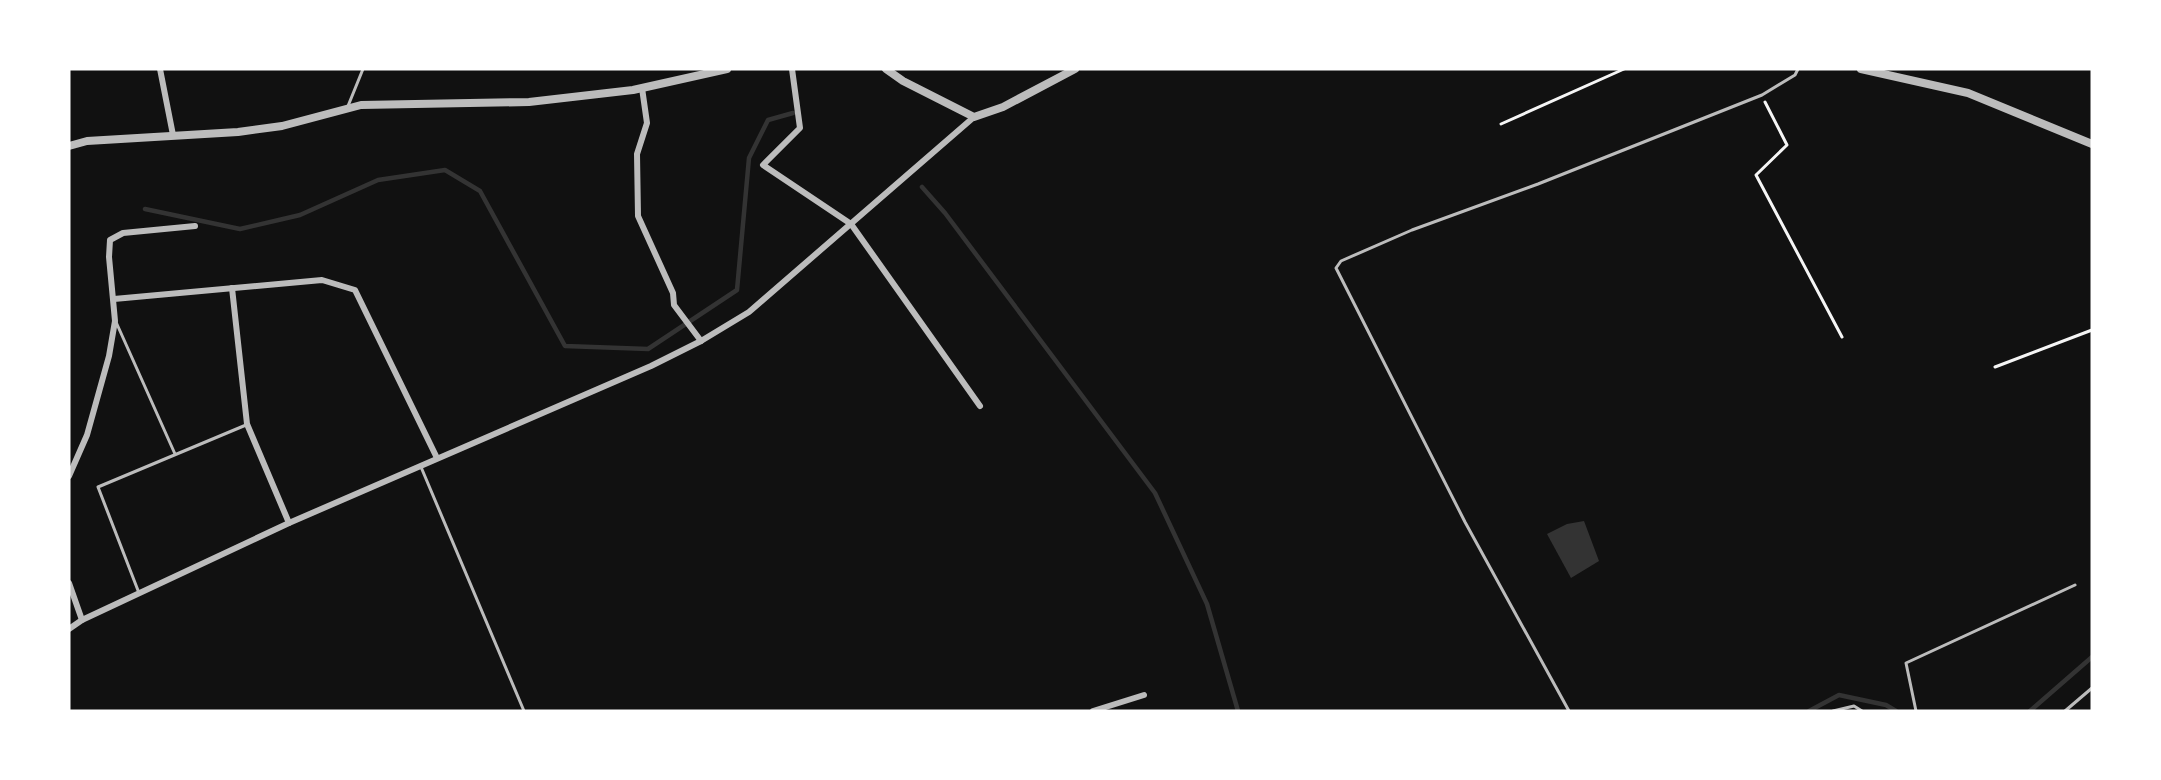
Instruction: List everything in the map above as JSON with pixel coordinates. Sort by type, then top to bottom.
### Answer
[{"type":"street","points":[[160,69],[173,135]]},
{"type":"street","points":[[69,146],[87,141],[238,132],[282,126],[361,105],[528,102],[642,88],[727,69]]},
{"type":"street","points":[[792,69],[800,128],[763,165],[851,224],[980,406]]},
{"type":"street","points":[[886,69],[903,81],[974,117]]},
{"type":"street","points":[[69,629],[82,620],[289,523],[651,366],[701,341],[749,312],[974,117],[1003,107],[1075,69]]},
{"type":"street","points":[[1861,69],[1968,93],[2092,144]]},
{"type":"street","points":[[642,88],[647,123],[637,154],[638,216],[673,293],[674,305],[701,341]]},
{"type":"street","points":[[69,476],[87,435],[109,356],[115,321],[109,257],[110,240],[123,233],[195,226]]},
{"type":"street","points":[[114,299],[322,280],[355,290],[437,458]]},
{"type":"street","points":[[232,288],[247,424],[289,523]]},
{"type":"street","points":[[69,583],[82,620]]},
{"type":"street","points":[[1093,711],[1144,695]]},
{"type":"lane","points":[[347,109],[363,69]]},
{"type":"lane","points":[[1569,711],[1465,522],[1336,268],[1341,261],[1412,230],[1538,184],[1762,95],[1795,75],[1798,69]]},
{"type":"lane","points":[[115,321],[175,454]]},
{"type":"lane","points":[[139,593],[98,487],[247,424]]},
{"type":"lane","points":[[420,466],[524,711]]},
{"type":"lane","points":[[1916,711],[1906,663],[2075,585]]},
{"type":"lane","points":[[2065,711],[2092,688]]},
{"type":"lane","points":[[1833,711],[1854,706],[1862,711]]},
{"type":"path","points":[[1500,124],[1624,69]]},
{"type":"path","points":[[1762,95],[1787,145],[1756,175],[1842,337]]},
{"type":"path","points":[[1995,367],[2092,330]]},
{"type":"shaded area","points":[[1584,521],[1599,561],[1571,578],[1547,534],[1567,524]]},
{"type":"waterway","points":[[145,209],[240,229],[300,215],[378,180],[445,170],[480,191],[565,346],[648,349],[737,290],[749,158],[768,120],[793,113]]},
{"type":"waterway","points":[[922,187],[945,213],[1155,493],[1207,604],[1238,711]]},
{"type":"waterway","points":[[2030,711],[2092,657]]},
{"type":"waterway","points":[[1809,711],[1839,695],[1886,705],[1896,711]]}]
